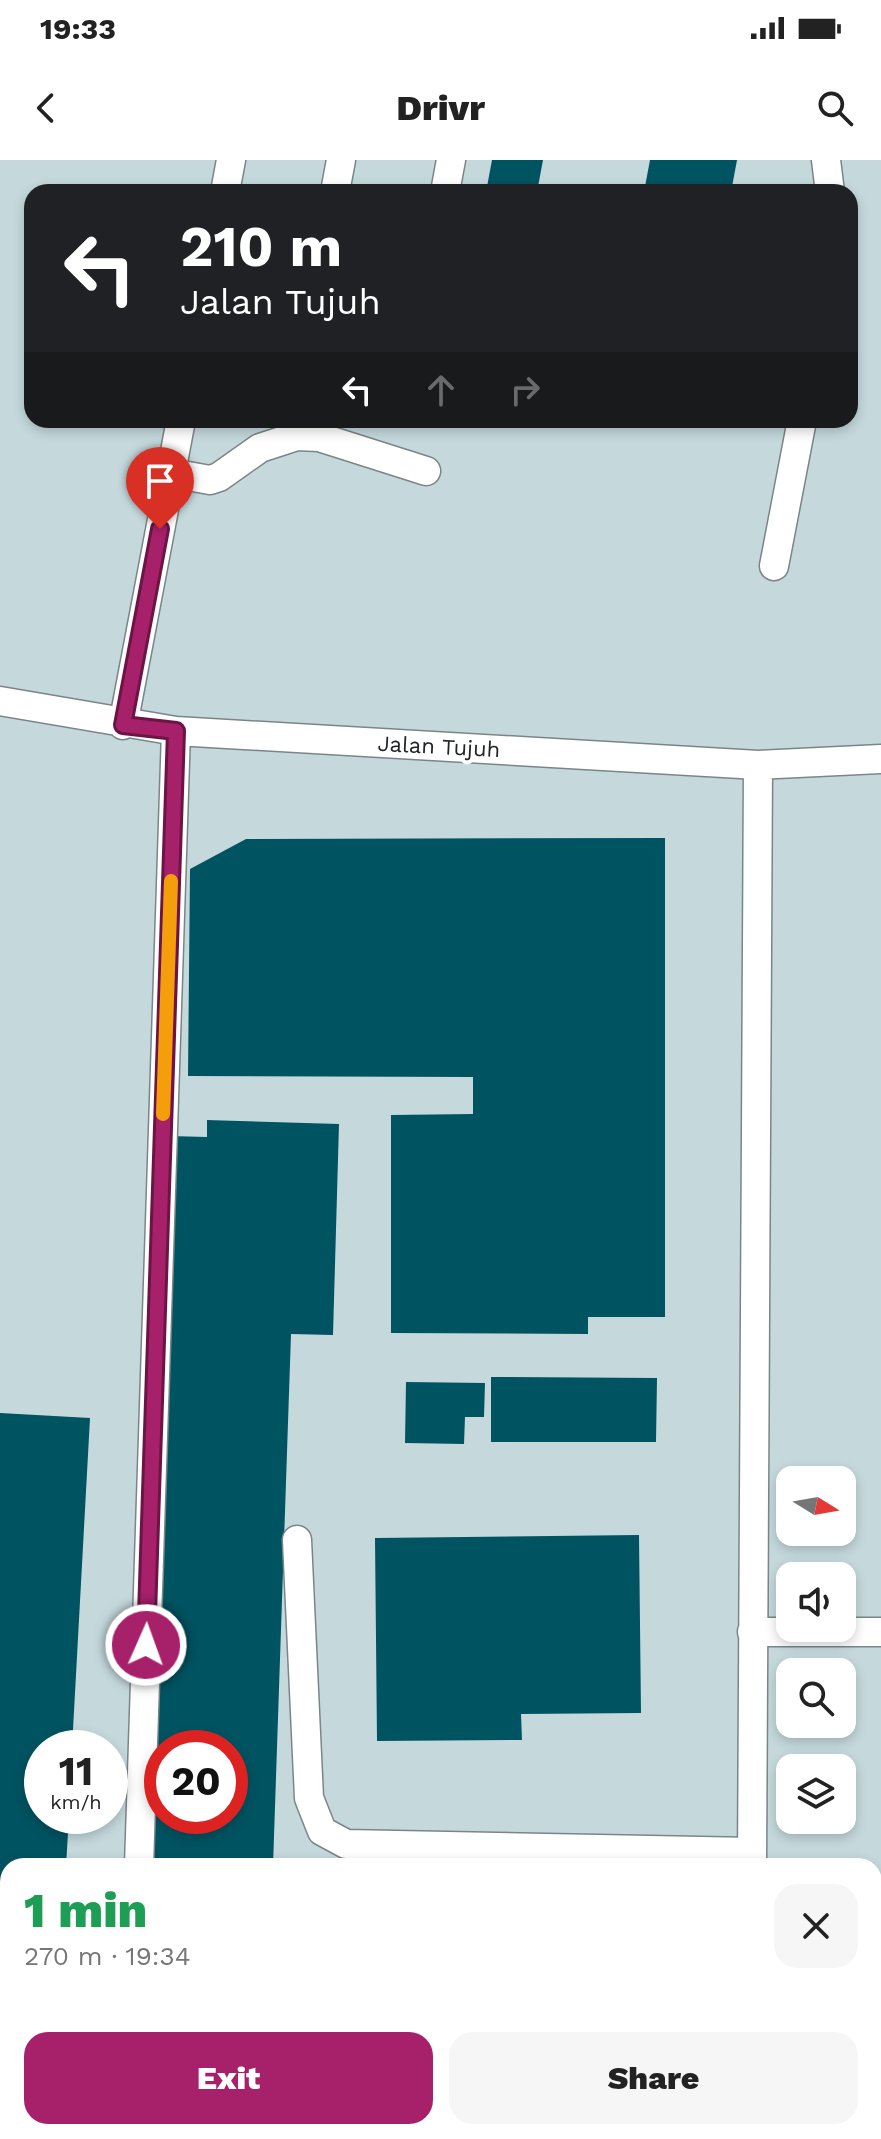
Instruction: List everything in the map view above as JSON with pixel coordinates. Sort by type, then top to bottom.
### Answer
[{"type":"street","points":[[226,184],[231,160]]},
{"type":"street","points":[[336,184],[341,160]]},
{"type":"street","points":[[446,184],[451,160]]},
{"type":"street","points":[[826,160],[829,184]]},
{"type":"street","points":[[123,725],[179,428]]},
{"type":"street","points":[[774,566],[800,428]]},
{"type":"street","points":[[171,473],[210,480],[260,448],[297,436],[319,437],[426,471]]},
{"type":"street","name":"Jalan Tujuh","points":[[0,701],[123,725],[176,731],[758,765],[881,759]]},
{"type":"street","points":[[139,1858],[176,731]]},
{"type":"street","points":[[752,1858],[758,765]]},
{"type":"street","points":[[297,1540],[309,1798],[322,1831],[346,1844],[725,1858]]},
{"type":"street","points":[[752,1632],[881,1632]]},
{"type":"shaded area","points":[[0,160],[881,160],[881,1858],[0,1858]]},
{"type":"building","points":[[492,160],[543,160],[538,184],[488,184]]},
{"type":"building","points":[[650,160],[737,160],[732,184],[646,184]]},
{"type":"building","points":[[665,838],[665,1317],[588,1317],[588,1334],[391,1333],[391,1115],[473,1114],[473,1077],[188,1076],[190,869],[246,839]]},
{"type":"building","points":[[207,1120],[339,1124],[333,1335],[291,1334],[273,1858],[144,1858],[145,1834],[248,1834],[248,1730],[149,1730],[169,1136],[207,1137]]},
{"type":"building","points":[[491,1377],[657,1378],[656,1442],[491,1442]]},
{"type":"building","points":[[406,1382],[485,1383],[484,1417],[465,1417],[464,1444],[405,1443]]},
{"type":"building","points":[[0,1413],[90,1418],[73,1730],[24,1730],[24,1834],[68,1834],[66,1858],[0,1858]]},
{"type":"building","points":[[639,1535],[641,1713],[521,1714],[522,1740],[377,1741],[375,1538]]},
{"type":"slow traffic","points":[[163,1114],[171,881]]},
{"type":"route","points":[[146,1645],[176,731],[123,725],[160,529]]}]
